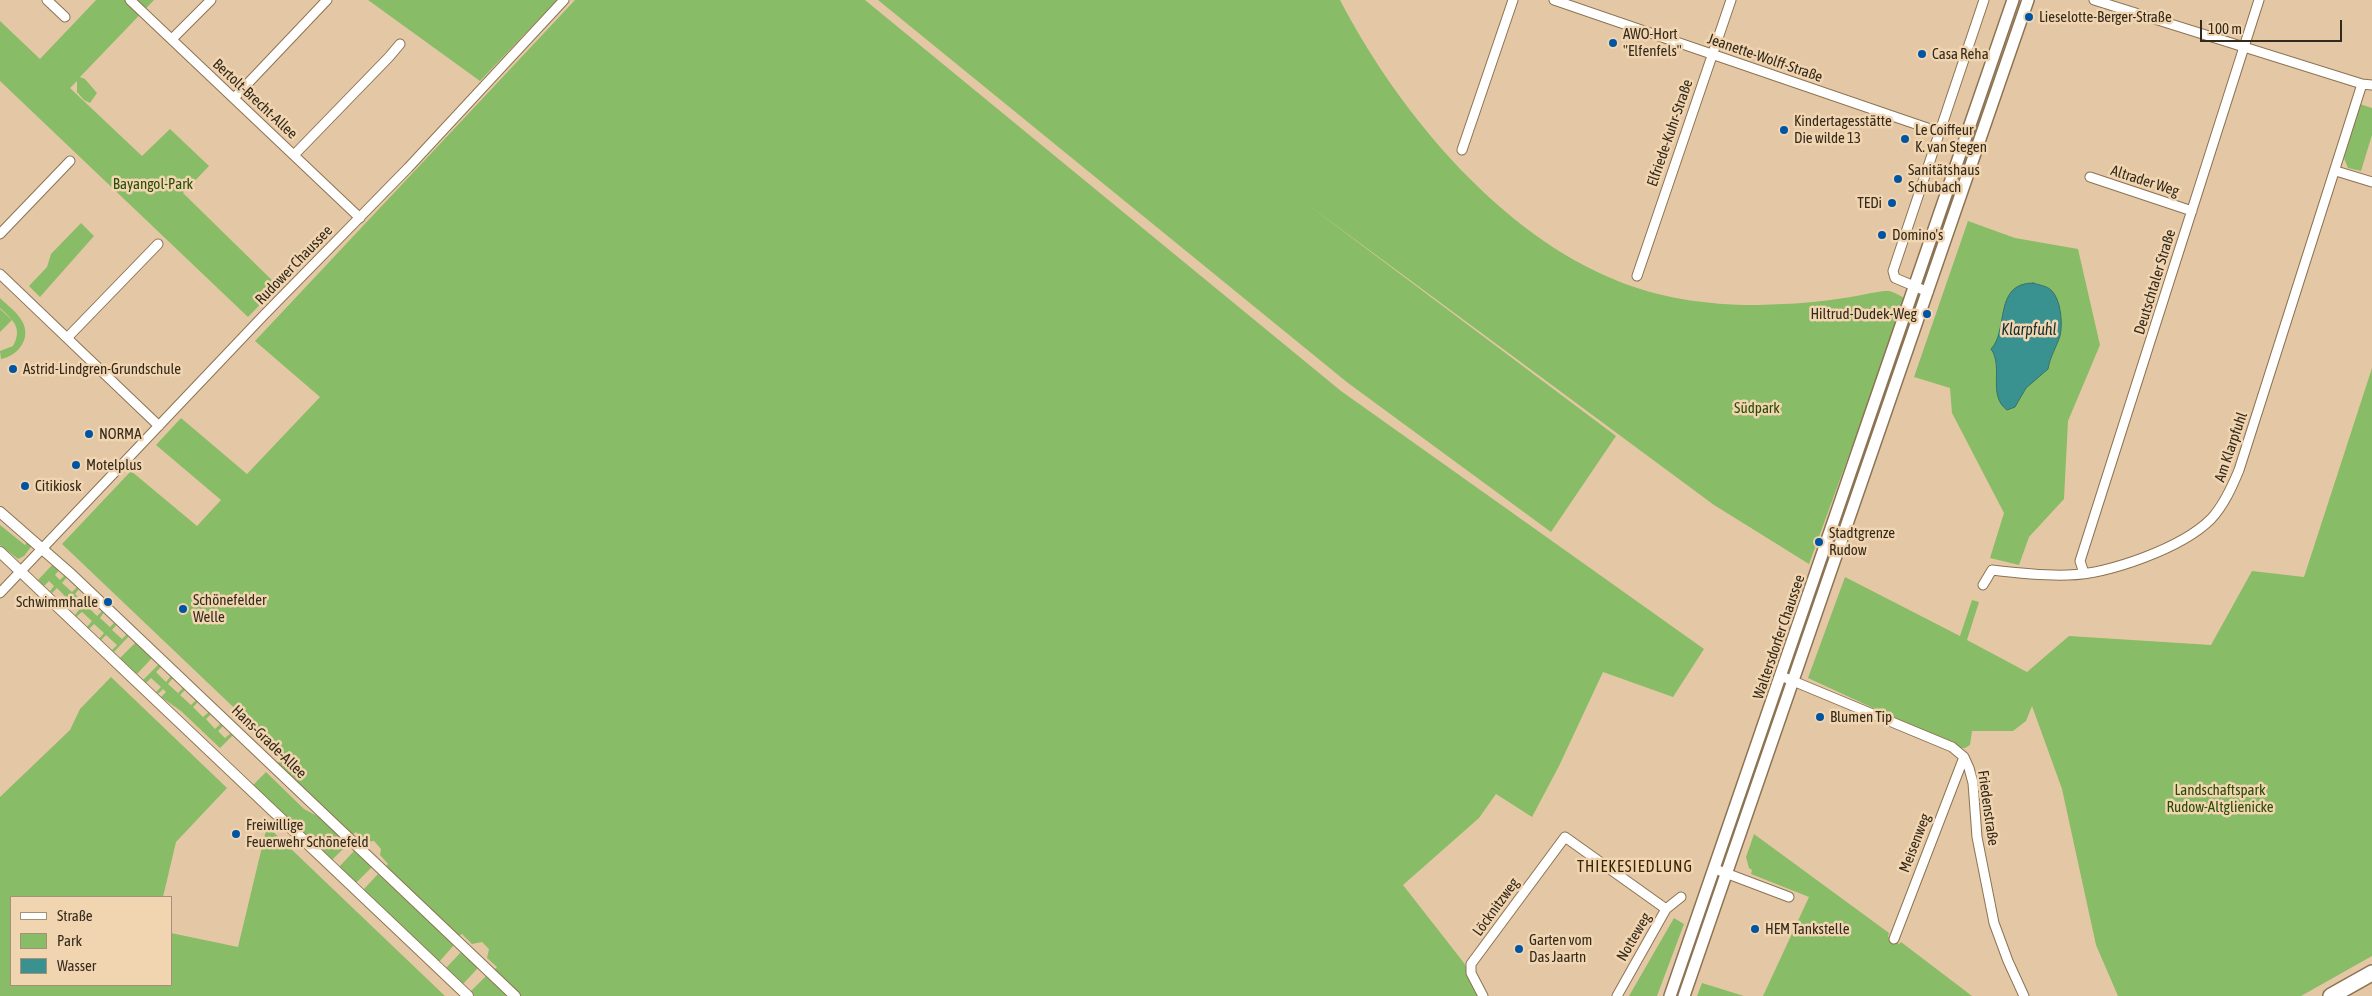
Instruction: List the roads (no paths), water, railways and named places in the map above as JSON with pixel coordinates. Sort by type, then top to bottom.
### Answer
[{"type":"highway","points":[[2331,996],[2372,973]]},
{"type":"main road","name":"Waltersdorfer Chaussee","points":[[1670,996],[2013,0]]},
{"type":"main road","name":"Waltersdorfer Chaussee","points":[[1684,996],[1728,874],[2028,0]]},
{"type":"street","points":[[47,0],[65,18]]},
{"type":"street","name":"Bertolt-Brecht-Allee","points":[[130,0],[360,218]]},
{"type":"street","points":[[172,40],[210,0]]},
{"type":"street","points":[[234,98],[327,0]]},
{"type":"street","name":"Rudower Chaussee","points":[[0,593],[360,218],[564,0]]},
{"type":"street","points":[[1462,150],[1513,0]]},
{"type":"street","name":"Jeanette-Wolff-Straße","points":[[1554,0],[1939,132]]},
{"type":"street","name":"Elfriede-Kuhr-Straße","points":[[1637,276],[1731,0]]},
{"type":"street","points":[[1928,292],[1895,278],[1892,271],[1984,0]]},
{"type":"street","points":[[2094,0],[2367,85]]},
{"type":"street","name":"Deutschtaler Straße","points":[[2084,573],[2080,561],[2259,0]]},
{"type":"street","points":[[294,155],[400,44]]},
{"type":"street","name":"Am Klarpfuhl","points":[[1983,585],[1992,570],[2038,575],[2084,573],[2157,553],[2186,538],[2211,518],[2230,492],[2240,470],[2336,171],[2367,85]]},
{"type":"street","points":[[0,234],[70,161]]},
{"type":"street","points":[[2336,171],[2372,182]]},
{"type":"street","name":"Altrader Weg","points":[[2090,177],[2192,211]]},
{"type":"street","points":[[67,338],[158,244]]},
{"type":"street","points":[[0,274],[159,426]]},
{"type":"street","name":"Hans-Grade-Allee","points":[[0,512],[43,548],[515,996]]},
{"type":"street","points":[[0,552],[468,996]]},
{"type":"street","name":"Friedenstraße","points":[[1781,676],[1952,747],[1964,757],[1973,783],[1977,837],[1994,923],[2024,996]]},
{"type":"street","name":"Meisenweg","points":[[1894,938],[1964,757]]},
{"type":"street","name":"Löcknitzweg","points":[[1483,996],[1471,973],[1471,964],[1565,837],[1666,910]]},
{"type":"street","points":[[1714,869],[1789,897]]},
{"type":"street","name":"Notteweg","points":[[1617,996],[1666,910],[1681,896]]},
{"type":"water","name":"Klarpfuhl","points":[[2033,283],[2049,289],[2057,299],[2061,319],[2060,336],[2048,369],[2026,388],[2015,407],[2007,410],[2001,404],[1998,397],[1995,356],[1991,349],[2000,331],[2007,299],[2012,291],[2020,285]]},
{"type":"place","name":"Lieselotte-Berger-Straße","points":[[2029,17]]},
{"type":"place","name":"AWO-Hort \"Elfenfels\"","points":[[1613,43]]},
{"type":"place","name":"Casa Reha","points":[[1922,54]]},
{"type":"place","name":"Kindertagesstätte Die wilde 13","points":[[1784,130]]},
{"type":"place","name":"Le Coiffeur K. van Stegen","points":[[1905,139]]},
{"type":"place","name":"Sanitätshaus Schubach","points":[[1898,179]]},
{"type":"place","name":"TEDi","points":[[1892,203]]},
{"type":"place","name":"Domino's","points":[[1882,235]]},
{"type":"place","name":"Hiltrud-Dudek-Weg","points":[[1927,314]]},
{"type":"place","name":"Astrid-Lindgren-Grundschule","points":[[13,369]]},
{"type":"place","name":"NORMA","points":[[89,434]]},
{"type":"place","name":"Motelplus","points":[[76,465]]},
{"type":"place","name":"Citikiosk","points":[[25,486]]},
{"type":"place","name":"Stadtgrenze Rudow","points":[[1819,542]]},
{"type":"place","name":"Schwimmhalle","points":[[108,602]]},
{"type":"place","name":"Schönefelder Welle","points":[[183,609]]},
{"type":"place","name":"Blumen Tip","points":[[1820,717]]},
{"type":"place","name":"Freiwillige Feuerwehr Schönefeld","points":[[236,834]]},
{"type":"place","name":"HEM Tankstelle","points":[[1755,929]]},
{"type":"place","name":"Garten vom Das Jaartn","points":[[1519,949]]},
{"type":"district","name":"THIEKESIEDLUNG","points":[[1635,867]]},
{"type":"park label","name":"Bayangol-Park","points":[[153,184]]},
{"type":"park label","name":"Südpark","points":[[1757,408]]},
{"type":"park label","name":"Landschaftspark Rudow-Altglienicke","points":[[2220,798]]}]
